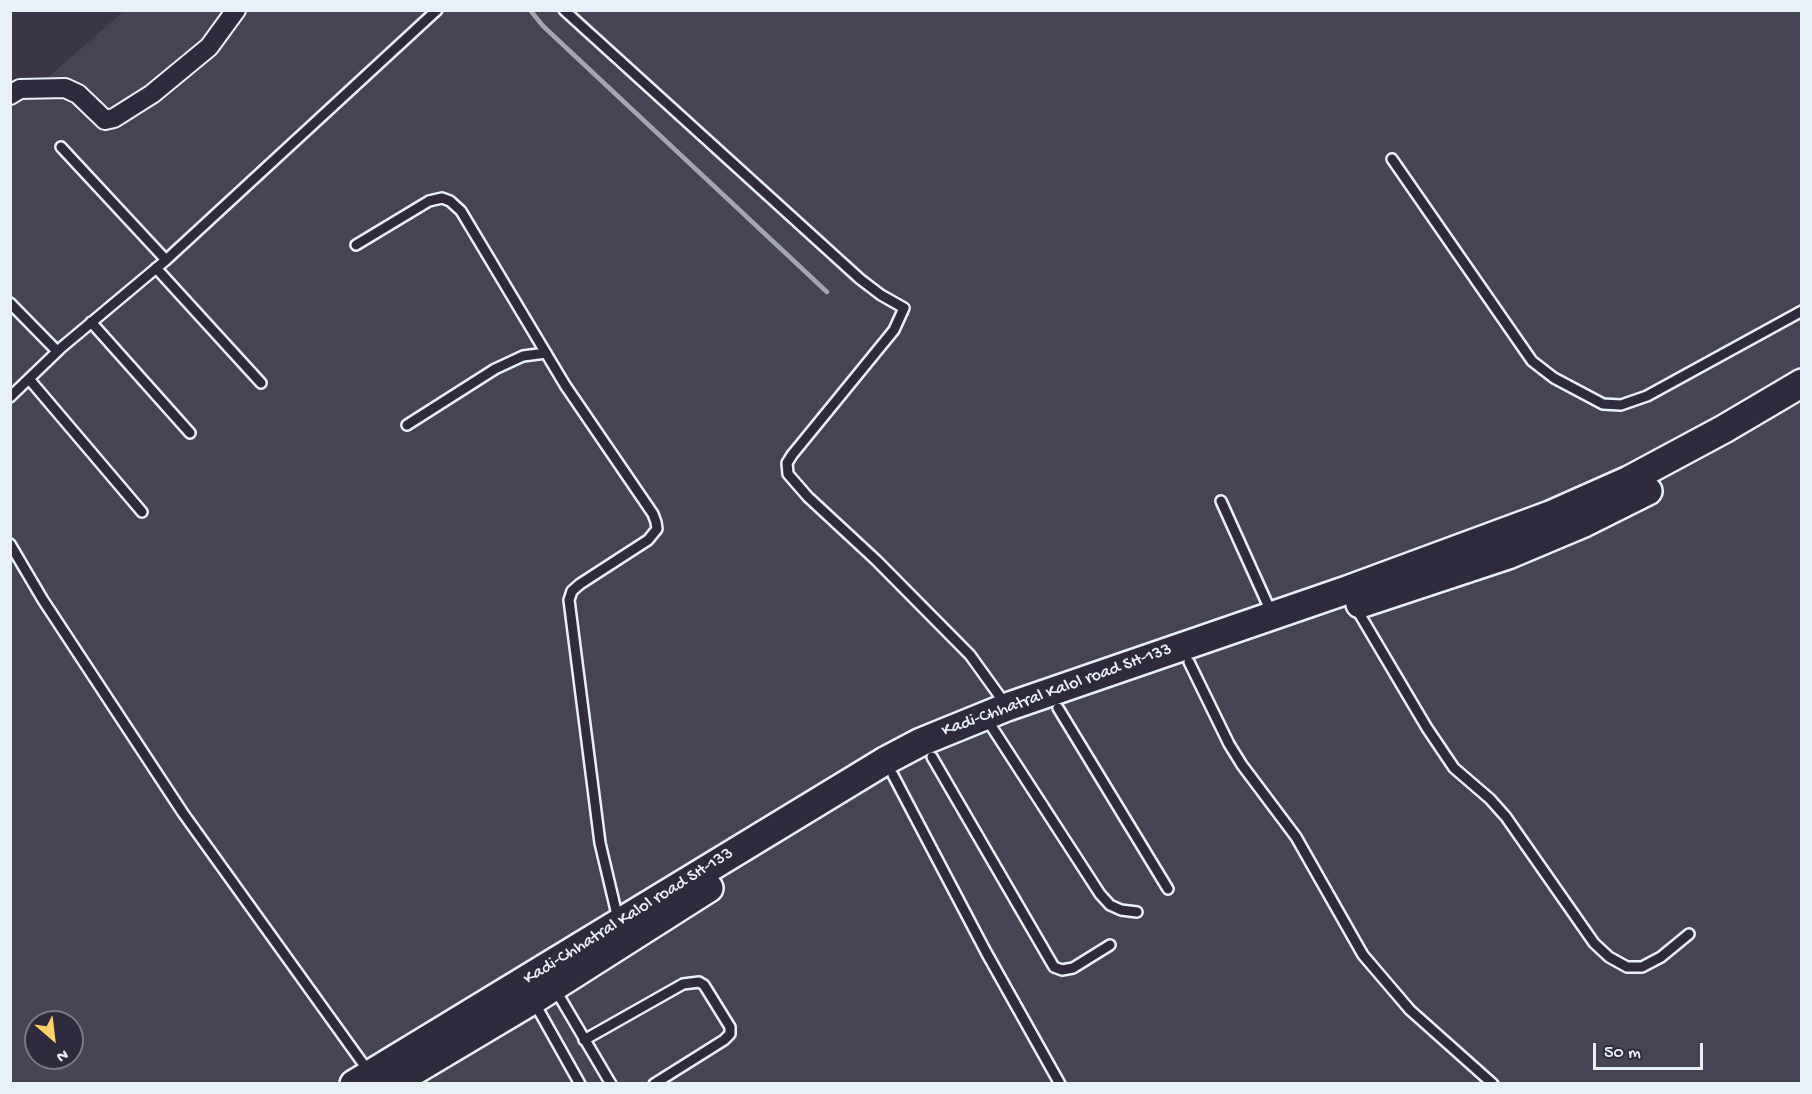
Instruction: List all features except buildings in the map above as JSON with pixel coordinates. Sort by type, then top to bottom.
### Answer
[{"type":"main road","name":"Kadi-Chhatral Kalol road SH-133","points":[[372,1080],[619,922],[885,761],[921,742],[995,718],[1178,647],[1273,616],[1550,515],[1620,484],[1724,429],[1802,383]]},
{"type":"main road","name":"Kadi-Chhatral Kalol road SH-133","points":[[372,1080],[543,994],[779,843],[893,775],[932,758],[995,718],[1058,708],[1508,555],[1584,523],[1648,491],[1802,401]]},
{"type":"street","points":[[10,94],[20,89],[65,88],[78,94],[105,120],[114,118],[152,94],[209,47],[236,10]]},
{"type":"lane","points":[[10,398],[57,351],[166,260],[437,10]]},
{"type":"lane","points":[[564,10],[860,279],[881,295],[904,308],[894,330],[792,455],[787,463],[788,474],[808,497],[876,560],[970,655],[995,718],[1100,894],[1110,905],[1121,910],[1137,912]]},
{"type":"lane","points":[[61,147],[166,260]]},
{"type":"lane","points":[[1392,159],[1532,361],[1554,378],[1603,404],[1621,405],[1647,396],[1802,311]]},
{"type":"lane","points":[[356,245],[429,201],[442,198],[450,201],[461,211],[565,385],[653,514],[657,529],[648,540],[580,584],[572,591],[569,600],[600,843],[619,922]]},
{"type":"lane","points":[[156,268],[261,383]]},
{"type":"lane","points":[[10,303],[57,351]]},
{"type":"lane","points":[[91,322],[190,433]]},
{"type":"lane","points":[[407,425],[495,369],[524,356],[546,353]]},
{"type":"lane","points":[[29,379],[142,512]]},
{"type":"lane","points":[[1221,501],[1273,616]]},
{"type":"lane","points":[[10,544],[43,600],[183,813],[372,1080]]},
{"type":"lane","points":[[1354,606],[1427,728],[1454,768],[1490,799],[1506,817],[1594,943],[1609,957],[1627,967],[1642,967],[1661,957],[1689,934]]},
{"type":"lane","points":[[1189,662],[1229,744],[1296,837],[1363,955],[1410,1010],[1493,1083]]},
{"type":"lane","points":[[1058,708],[1168,889]]},
{"type":"lane","points":[[932,758],[1054,967],[1062,970],[1073,968],[1110,945]]},
{"type":"lane","points":[[893,775],[986,952],[1060,1083]]},
{"type":"lane","points":[[584,1040],[683,984],[699,982],[704,985],[730,1027],[730,1034],[654,1083]]},
{"type":"lane","points":[[543,994],[584,1040],[611,1083]]},
{"type":"lane","points":[[543,994],[580,1083]]},
{"type":"shaded area","points":[[124,11],[1801,11],[1801,1083],[11,1083],[10,110]]},
{"type":"waterway","points":[[530,10],[543,26],[827,292]]}]
